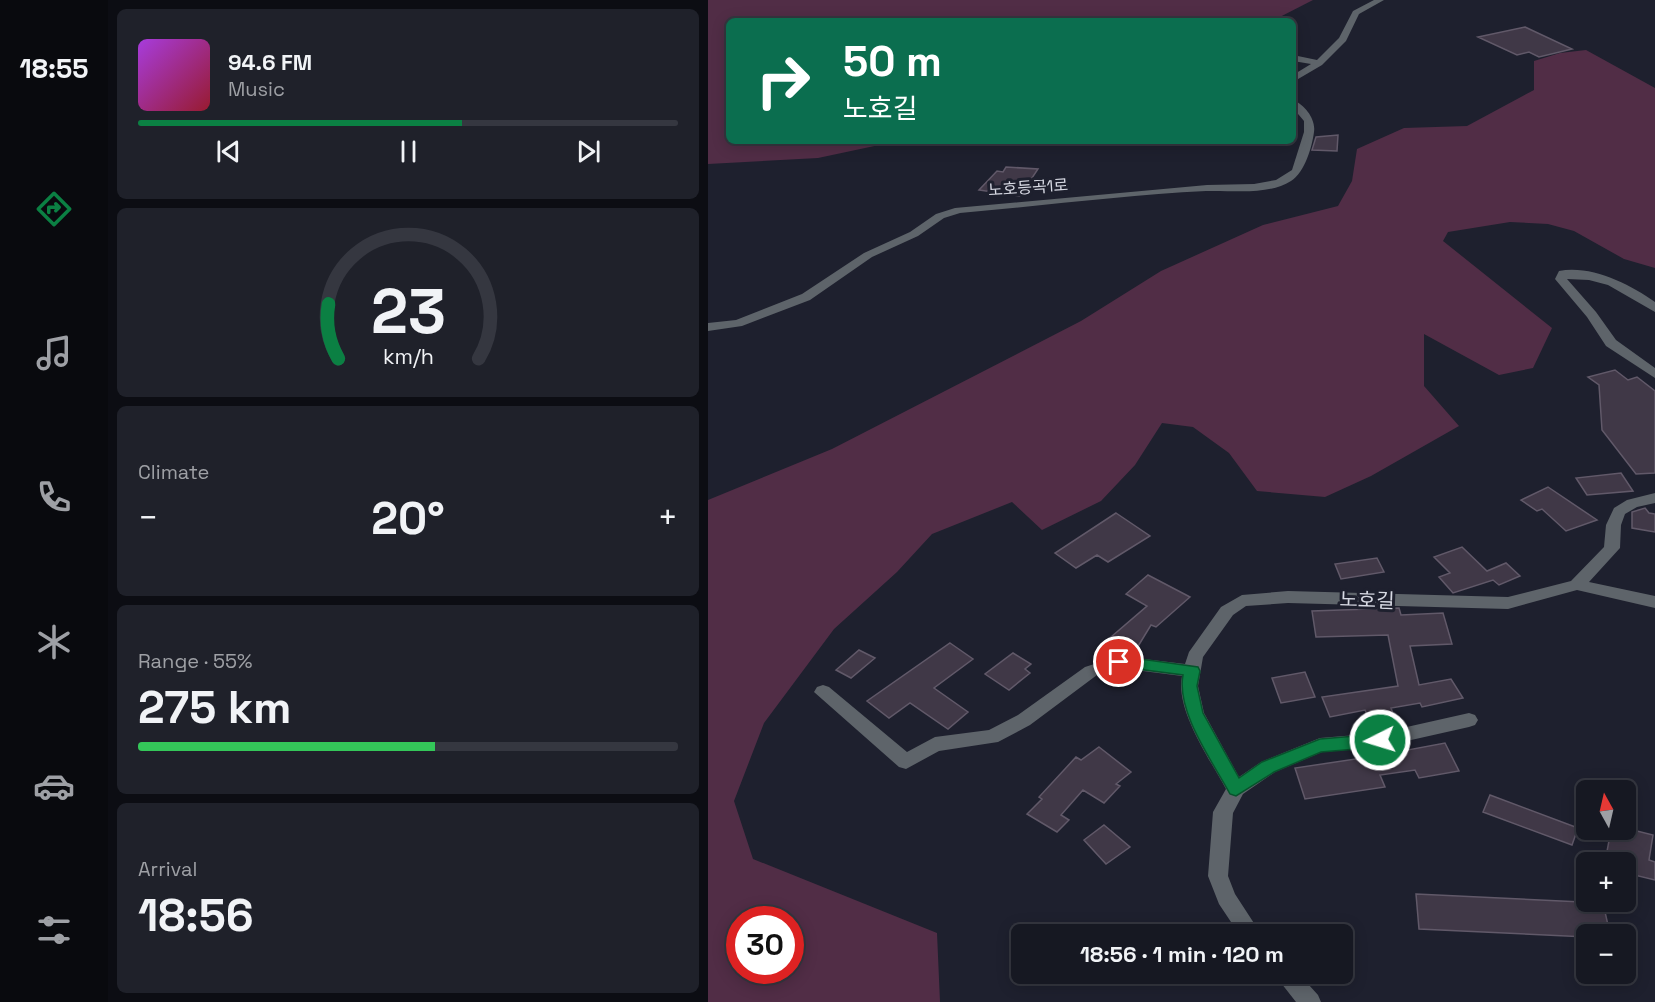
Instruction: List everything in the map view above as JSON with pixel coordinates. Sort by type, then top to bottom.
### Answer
[{"type":"street","points":[[1296,77],[1319,63],[1343,39],[1356,13],[1380,0]]},
{"type":"street","points":[[1296,59],[1319,63]]},
{"type":"street","name":"노호등곡1로","points":[[708,327],[738,323],[806,297],[868,255],[914,234],[940,216],[959,210],[1190,189],[1246,188],[1279,182],[1296,171],[1310,134],[1309,117],[1296,106]]},
{"type":"street","points":[[1655,308],[1623,285],[1579,274],[1563,274],[1561,279],[1592,315],[1611,343],[1655,374]]},
{"type":"street","points":[[1577,585],[1612,549],[1612,520],[1622,507],[1655,498]]},
{"type":"street","points":[[1577,585],[1655,602]]},
{"type":"street","name":"노호길","points":[[1236,789],[1195,713],[1189,686],[1195,656],[1209,633],[1227,611],[1242,602],[1288,597],[1508,603],[1577,585]]},
{"type":"street","points":[[823,692],[906,762],[935,744],[992,737],[1024,720],[1091,671],[1119,662],[1144,663],[1192,671]]},
{"type":"street","points":[[1244,924],[1226,898],[1218,876],[1223,812],[1236,789],[1268,767],[1320,745],[1380,740],[1468,720]]},
{"type":"street","points":[[1294,984],[1310,1002]]},
{"type":"shaded area","points":[[708,0],[1313,0],[1278,18],[726,18],[726,144],[884,144],[818,158],[708,164]]},
{"type":"shaded area","points":[[1586,50],[1655,88],[1655,268],[1624,259],[1574,231],[1548,224],[1510,222],[1448,232],[1443,241],[1552,328],[1533,368],[1499,375],[1424,334],[1424,386],[1459,426],[1371,476],[1325,497],[1257,491],[1229,453],[1193,427],[1162,423],[1135,465],[1101,501],[1042,530],[1012,502],[932,534],[897,572],[834,629],[764,723],[734,801],[753,859],[937,933],[940,1002],[708,1002],[708,500],[832,449],[1081,321],[1161,271],[1263,225],[1338,206],[1352,181],[1357,149],[1404,128],[1467,126],[1534,90],[1534,61],[1560,53]]},
{"type":"building","points":[[1525,27],[1572,49],[1539,57],[1529,52],[1517,55],[1478,37]]},
{"type":"building","points":[[1338,135],[1337,151],[1312,150],[1316,137]]},
{"type":"building","points":[[1006,167],[1038,169],[1020,196],[979,190],[997,171],[1003,172]]},
{"type":"building","points":[[1615,370],[1628,380],[1637,377],[1655,391],[1655,473],[1636,474],[1602,430],[1599,385],[1588,377]]},
{"type":"building","points":[[1621,473],[1633,491],[1587,495],[1576,478]]},
{"type":"building","points":[[1548,487],[1597,520],[1566,531],[1542,509],[1537,511],[1521,500]]},
{"type":"building","points":[[1645,508],[1649,513],[1655,514],[1655,532],[1632,528],[1632,512]]},
{"type":"building","points":[[1116,513],[1150,536],[1108,562],[1097,555],[1076,568],[1055,553]]},
{"type":"building","points":[[1462,547],[1487,571],[1506,563],[1520,576],[1499,585],[1493,580],[1453,593],[1439,577],[1450,573],[1434,557]]},
{"type":"building","points":[[1377,558],[1384,572],[1341,579],[1335,564]]},
{"type":"building","points":[[1148,575],[1190,597],[1156,627],[1151,625],[1137,648],[1111,637],[1147,606],[1126,594]]},
{"type":"building","points":[[1399,608],[1401,615],[1443,613],[1452,644],[1410,646],[1419,685],[1451,679],[1463,698],[1422,707],[1420,703],[1391,708],[1398,727],[1380,731],[1374,731],[1365,710],[1330,717],[1322,697],[1398,686],[1388,635],[1316,637],[1312,611]]},
{"type":"building","points":[[950,643],[973,659],[934,688],[968,712],[948,729],[910,703],[889,718],[867,701]]},
{"type":"building","points":[[859,650],[875,658],[851,678],[836,670]]},
{"type":"building","points":[[1013,653],[1031,664],[1025,669],[1030,673],[1009,690],[985,674]]},
{"type":"building","points":[[1305,672],[1315,697],[1281,703],[1272,678]]},
{"type":"building","points":[[1445,743],[1459,771],[1419,778],[1415,770],[1380,775],[1385,787],[1305,799],[1295,768],[1383,755],[1381,749],[1405,744],[1408,750]]},
{"type":"building","points":[[1099,747],[1131,772],[1116,784],[1120,786],[1104,803],[1083,790],[1061,815],[1069,820],[1057,832],[1027,814],[1042,799],[1039,797],[1076,757],[1081,760]]},
{"type":"building","points":[[1490,795],[1576,827],[1576,834],[1572,845],[1483,812]]},
{"type":"building","points":[[1104,825],[1130,847],[1106,864],[1084,840]]},
{"type":"building","points":[[1636,831],[1653,835],[1649,860],[1655,862],[1655,880],[1636,875],[1636,852],[1607,852],[1609,840],[1636,840]]},
{"type":"building","points":[[1416,894],[1576,902],[1576,912],[1605,912],[1608,924],[1576,924],[1576,936],[1419,929]]},
{"type":"route","points":[[1119,662],[1144,663],[1192,671],[1189,686],[1195,713],[1236,789],[1268,767],[1320,745],[1380,740]]}]
